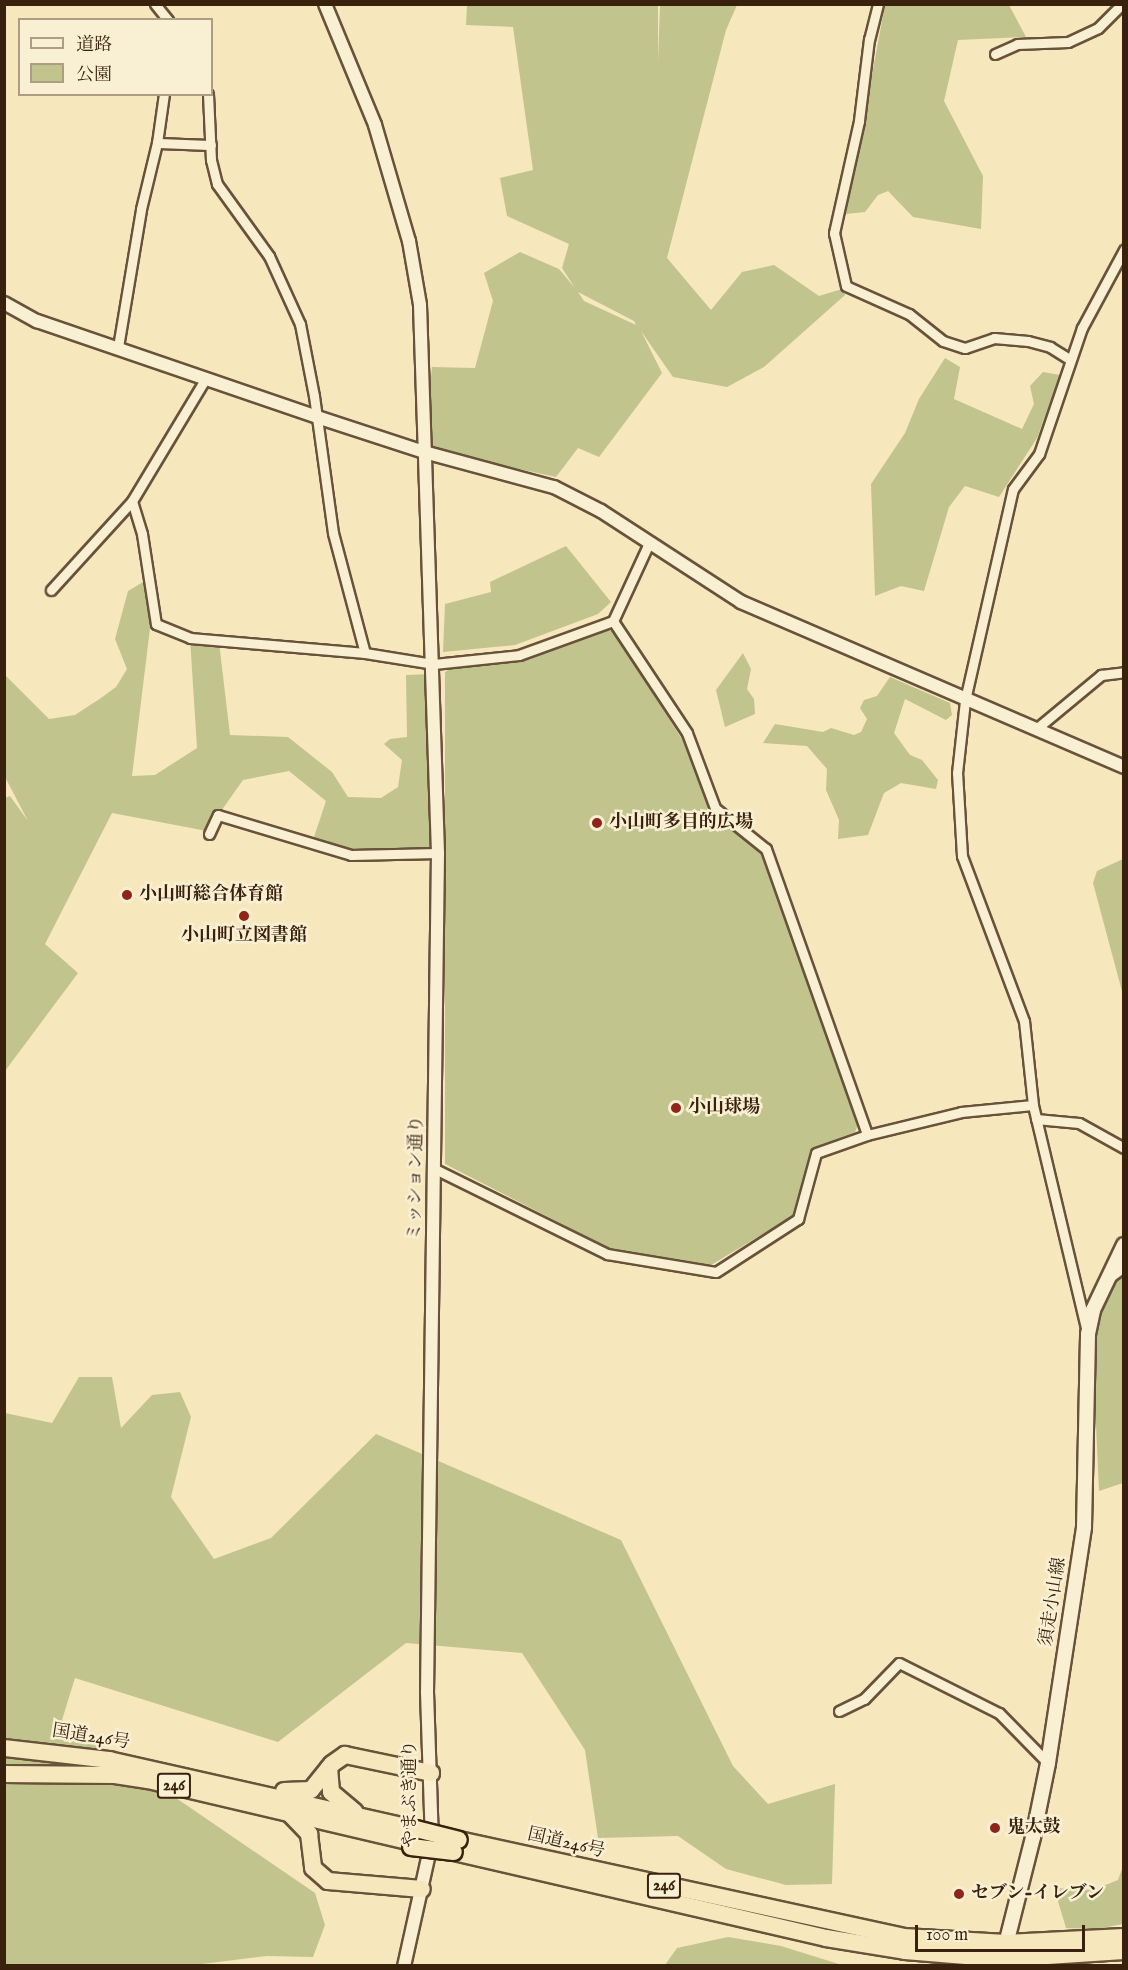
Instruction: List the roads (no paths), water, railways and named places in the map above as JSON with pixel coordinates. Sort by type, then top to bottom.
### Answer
[{"type":"highway","name":"国道246号","points":[[4,1748],[48,1750],[248,1791],[360,1816],[413,1839]]},
{"type":"highway","points":[[248,1791],[305,1792],[316,1787],[329,1768],[345,1755],[431,1773]]},
{"type":"highway","points":[[329,1768],[334,1797],[360,1816]]},
{"type":"highway","name":"国道246号","points":[[4,1774],[56,1773],[139,1779],[289,1813],[457,1846],[826,1938],[905,1951],[1002,1956],[1123,1944]]},
{"type":"highway","points":[[289,1813],[309,1834],[310,1856],[317,1875],[328,1881],[422,1889]]},
{"type":"highway","points":[[310,1856],[319,1838],[336,1833],[413,1839]]},
{"type":"main road","name":"須走小山線","points":[[1002,1956],[1048,1763],[1084,1527],[1088,1334],[1105,1280],[1124,1245]]},
{"type":"street","points":[[154,4],[166,18]]},
{"type":"street","name":"ミッション通り","points":[[325,4],[375,125],[409,241],[420,305],[434,664],[438,853],[427,1692]]},
{"type":"street","points":[[878,4],[869,39],[859,121],[834,233],[846,286],[909,314],[943,341],[965,348],[994,338],[1028,341],[1050,347],[1069,359]]},
{"type":"street","points":[[995,54],[1017,44],[1068,42],[1098,28],[1122,4]]},
{"type":"street","points":[[118,347],[141,208],[157,143],[164,96]]},
{"type":"street","points":[[208,96],[211,145],[217,184],[268,256],[296,315],[317,417],[333,533],[365,653]]},
{"type":"street","points":[[157,143],[211,145]]},
{"type":"street","points":[[1088,1334],[1033,1105],[1023,1021],[962,856],[957,773],[965,700],[1013,489],[1039,454],[1069,359],[1097,294],[1124,250]]},
{"type":"street","points":[[4,303],[37,321],[317,417],[424,452],[554,487],[601,511],[741,602],[1124,767]]},
{"type":"street","points":[[51,590],[132,501],[206,378]]},
{"type":"street","points":[[132,501],[142,534],[156,624],[190,638],[243,646],[365,653],[434,664],[519,655],[613,621],[649,543]]},
{"type":"street","points":[[613,621],[687,733],[715,808],[766,849],[867,1135]]},
{"type":"street","points":[[1036,729],[1101,675],[1124,672]]},
{"type":"street","points":[[209,834],[218,815],[351,855],[438,853]]},
{"type":"street","points":[[435,1169],[608,1254],[716,1272],[798,1219],[816,1153],[867,1135],[961,1112],[1033,1105]]},
{"type":"street","points":[[1036,1119],[1078,1123],[1124,1148]]},
{"type":"street","points":[[1105,1280],[1124,1267]]},
{"type":"street","points":[[839,1711],[864,1699],[899,1663],[999,1713],[1048,1763]]},
{"type":"street","name":"やまぶき通り","points":[[404,1965],[432,1840],[427,1692]]},
{"type":"place","name":"小山町多目的広場","points":[[597,823]]},
{"type":"place","name":"小山町総合体育館","points":[[127,895]]},
{"type":"place","name":"小山町立図書館","points":[[244,916]]},
{"type":"place","name":"小山球場","points":[[676,1108]]},
{"type":"place","name":"鬼太鼓","points":[[995,1828]]},
{"type":"place","name":"セブン-イレブン","points":[[959,1894]]}]
